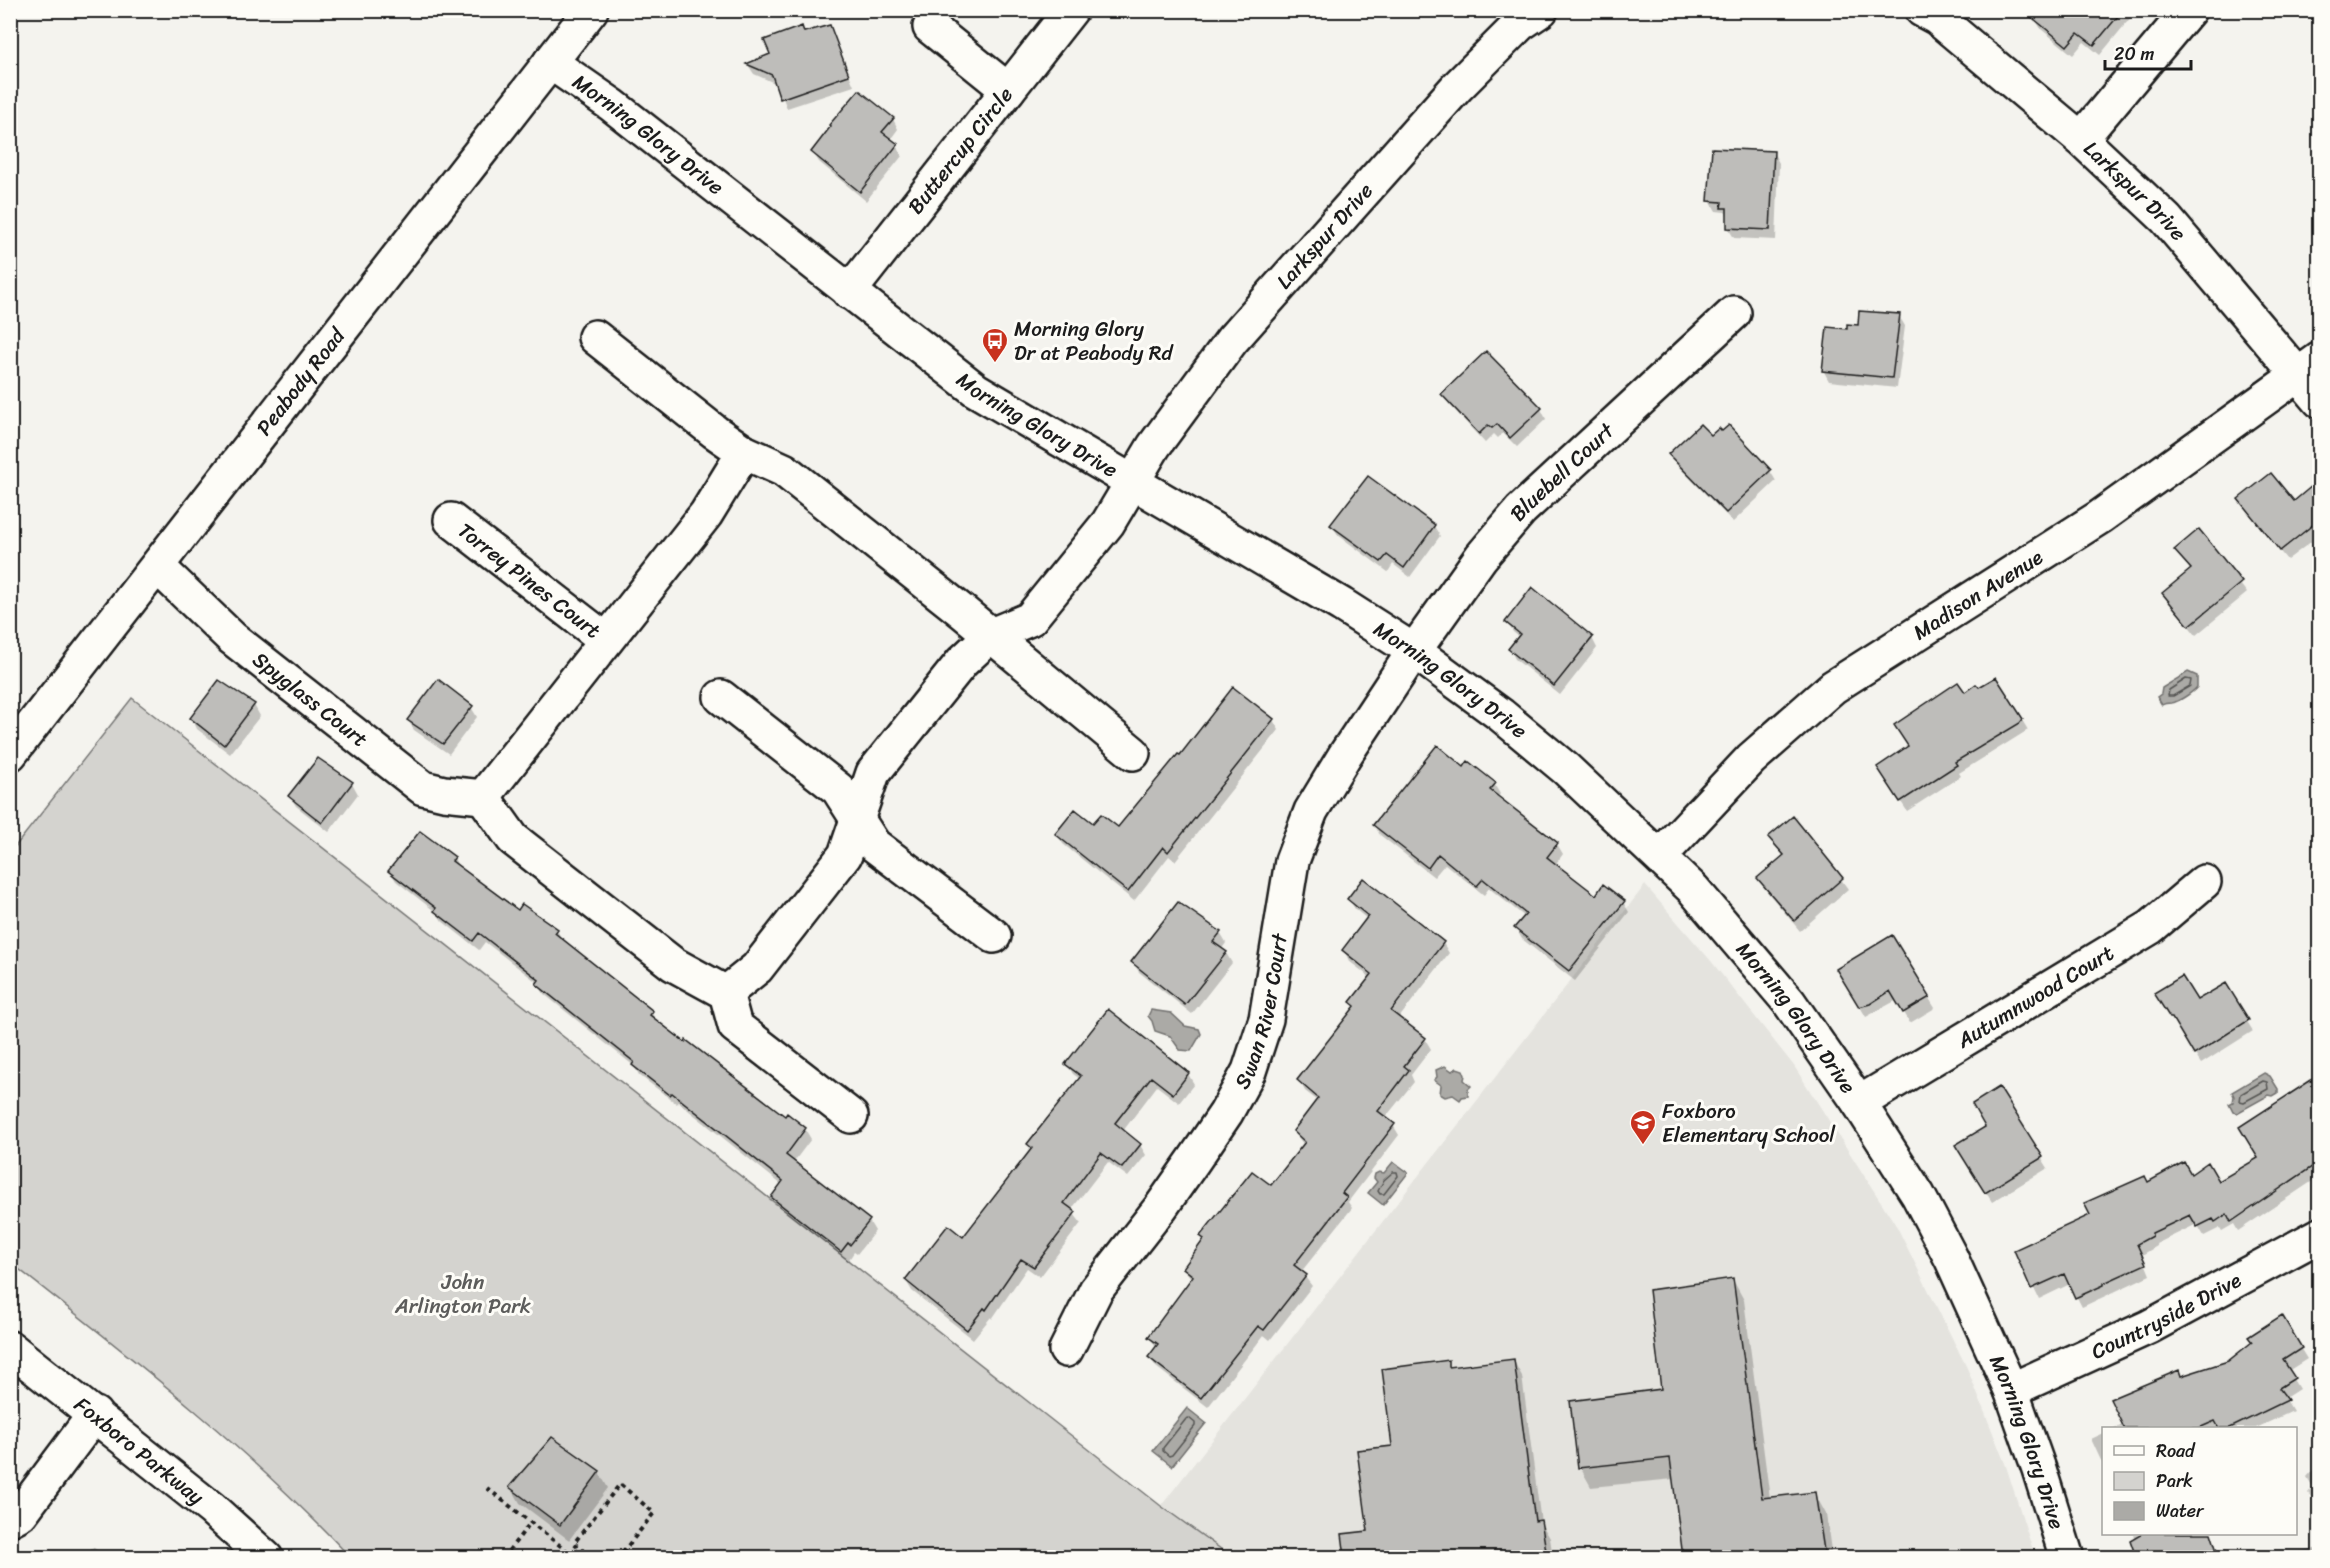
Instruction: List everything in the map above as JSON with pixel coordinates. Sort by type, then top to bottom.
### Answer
[{"type":"street","name":"Peabody Road","points":[[10,754],[591,10]]},
{"type":"street","name":"Buttercup Circle","points":[[849,292],[1071,10]]},
{"type":"street","name":"Larkspur Drive","points":[[991,635],[1030,619],[1108,523],[1154,446],[1232,340],[1457,87],[1520,24],[1540,10]]},
{"type":"street","name":"Larkspur Drive","points":[[1922,10],[1937,18],[2081,139],[2166,219],[2309,367],[2319,401]]},
{"type":"street","points":[[2081,139],[2189,10]]},
{"type":"street","points":[[930,27],[1008,90]]},
{"type":"street","name":"Morning Glory Drive","points":[[550,62],[612,105],[976,390],[1342,605],[1414,651],[1501,715],[1566,769],[1660,856],[1710,907],[1789,1002],[1859,1103],[1918,1195],[1952,1258],[2011,1390],[2067,1557]]},
{"type":"street","name":"Bluebell Court","points":[[1414,651],[1481,557],[1521,510],[1734,313]]},
{"type":"street","points":[[594,337],[715,432],[744,452],[784,471],[991,635],[1133,753]]},
{"type":"street","name":"Madison Avenue","points":[[1660,856],[1751,759],[1833,687],[2100,517],[2309,367]]},
{"type":"street","points":[[744,452],[706,514],[483,797],[513,839],[673,964],[726,993],[735,1026],[851,1116]]},
{"type":"street","name":"Torrey Pines Court","points":[[452,520],[606,640]]},
{"type":"street","name":"Spyglass Court","points":[[158,567],[232,638],[423,788],[444,793],[483,797]]},
{"type":"street","points":[[726,993],[757,968],[844,855],[873,773],[962,662],[991,635]]},
{"type":"street","name":"Swan River Court","points":[[1066,1350],[1096,1290],[1194,1160],[1226,1113],[1249,1071],[1266,1019],[1292,861],[1311,811],[1414,651]]},
{"type":"street","points":[[721,697],[838,789],[874,845],[994,936]]},
{"type":"street","name":"Autumnwood Court","points":[[1859,1103],[2151,927],[2204,882]]},
{"type":"street","name":"Countryside Drive","points":[[2011,1390],[2149,1328],[2319,1235]]},
{"type":"street","name":"Foxboro Parkway","points":[[10,1348],[212,1509],[266,1557]]},
{"type":"street","points":[[10,1519],[21,1513],[95,1414]]},
{"type":"path","points":[[592,1557],[574,1543],[620,1484],[654,1513],[618,1557]]},
{"type":"path","points":[[487,1488],[567,1551],[581,1557]]},
{"type":"path","points":[[503,1557],[531,1522]]},
{"type":"path","points":[[562,1557],[567,1551]]},
{"type":"path","points":[[567,1551],[569,1557]]},
{"type":"shaded area","name":"Foxboro Elementary School","points":[[1645,885],[1711,961],[1794,1066],[1897,1227],[1967,1368],[2006,1466],[2035,1557],[1232,1557],[1161,1506]]},
{"type":"green space","name":"John Arlington Park","points":[[132,698],[1161,1506],[1232,1557],[350,1557],[270,1477],[229,1440],[144,1368],[11,1263],[10,853]]},
{"type":"water","points":[[2188,672],[2197,676],[2197,687],[2178,701],[2162,705],[2157,697],[2161,694],[2162,688]]},
{"type":"water","points":[[1151,1010],[1171,1013],[1185,1026],[1199,1029],[1201,1034],[1191,1051],[1180,1050],[1170,1036],[1155,1031],[1148,1016]]},
{"type":"water","points":[[1445,1066],[1452,1071],[1457,1068],[1463,1070],[1464,1080],[1471,1086],[1468,1089],[1468,1096],[1460,1100],[1453,1095],[1445,1097],[1440,1094],[1441,1085],[1434,1080],[1437,1077],[1436,1070]]},
{"type":"water","points":[[2264,1073],[2270,1076],[2278,1093],[2273,1096],[2269,1095],[2237,1113],[2233,1112],[2229,1104],[2233,1102],[2232,1092]]},
{"type":"water","points":[[1393,1162],[1408,1173],[1383,1205],[1368,1193],[1377,1182],[1374,1178],[1375,1174],[1384,1173]]},
{"type":"water","points":[[1187,1408],[1206,1423],[1172,1466],[1153,1451]]},
{"type":"building","points":[[2023,10],[2123,10],[2094,45],[2078,33],[2067,46]]},
{"type":"building","points":[[830,25],[849,75],[780,99],[772,75],[746,64],[770,54],[764,40],[802,26],[804,32]]},
{"type":"building","points":[[859,90],[894,118],[882,132],[898,144],[860,192],[811,152],[831,126],[829,125]]},
{"type":"building","points":[[1712,148],[1774,151],[1770,230],[1727,228],[1727,208],[1721,208],[1722,202],[1708,201]]},
{"type":"building","points":[[1859,311],[1900,314],[1892,378],[1822,371],[1827,327],[1847,329],[1847,324],[1858,325]]},
{"type":"building","points":[[1486,351],[1542,408],[1510,438],[1497,424],[1492,428],[1488,425],[1479,434],[1441,394]]},
{"type":"building","points":[[1700,424],[1711,435],[1719,428],[1722,431],[1729,425],[1771,470],[1726,513],[1668,454]]},
{"type":"building","points":[[2271,473],[2294,501],[2319,480],[2319,520],[2280,551],[2238,499]]},
{"type":"building","points":[[1368,476],[1435,525],[1404,568],[1387,555],[1381,562],[1330,525]]},
{"type":"building","points":[[2199,529],[2242,582],[2189,626],[2162,593],[2191,569],[2174,550]]},
{"type":"building","points":[[1532,587],[1593,637],[1554,686],[1508,649],[1520,634],[1505,622]]},
{"type":"building","points":[[1996,677],[2023,719],[2020,723],[1955,762],[1957,765],[1900,802],[1877,767],[1908,746],[1894,725],[1958,682],[1965,692],[1976,684],[1979,687]]},
{"type":"building","points":[[438,679],[473,706],[443,744],[407,720]]},
{"type":"building","points":[[219,680],[255,704],[224,745],[190,718]]},
{"type":"building","points":[[1233,687],[1274,719],[1168,852],[1163,847],[1128,892],[1055,834],[1075,809],[1093,823],[1101,814],[1118,827],[1178,754],[1180,755]]},
{"type":"building","points":[[1437,745],[1464,767],[1468,761],[1496,783],[1490,790],[1558,843],[1547,857],[1596,895],[1603,884],[1625,901],[1569,971],[1514,928],[1526,914],[1483,879],[1477,886],[1438,854],[1428,868],[1373,825]]},
{"type":"building","points":[[318,758],[353,782],[322,823],[288,796]]},
{"type":"building","points":[[1793,816],[1843,878],[1794,921],[1757,878],[1784,855],[1768,837]]},
{"type":"building","points":[[420,831],[455,857],[452,861],[518,910],[522,904],[558,929],[555,933],[653,1011],[650,1015],[785,1116],[787,1113],[806,1128],[786,1155],[870,1220],[850,1245],[848,1243],[841,1252],[771,1197],[783,1181],[672,1093],[670,1095],[632,1065],[634,1062],[536,984],[539,980],[479,933],[473,941],[434,911],[436,908],[388,871]]},
{"type":"building","points":[[1363,878],[1444,942],[1391,1011],[1426,1038],[1404,1066],[1409,1070],[1378,1111],[1395,1124],[1342,1193],[1347,1197],[1294,1265],[1307,1275],[1264,1330],[1258,1326],[1201,1398],[1148,1357],[1158,1344],[1148,1337],[1193,1276],[1183,1268],[1204,1239],[1200,1236],[1252,1171],[1271,1185],[1305,1142],[1293,1131],[1318,1098],[1297,1080],[1355,1006],[1350,1002],[1372,974],[1342,950],[1368,916],[1347,899]]},
{"type":"building","points":[[1178,902],[1221,932],[1213,942],[1227,952],[1185,1005],[1131,962]]},
{"type":"building","points":[[1892,935],[1930,997],[1903,1013],[1890,991],[1870,1004],[1859,1007],[1836,969]]},
{"type":"building","points":[[2182,976],[2197,1000],[2226,983],[2249,1020],[2194,1055],[2154,993]]},
{"type":"building","points":[[1108,1009],[1189,1073],[1173,1094],[1151,1077],[1115,1123],[1141,1144],[1122,1168],[1101,1153],[1064,1203],[1076,1212],[1034,1267],[1021,1259],[986,1310],[984,1308],[967,1330],[905,1280],[948,1225],[963,1237],[1032,1148],[1027,1144],[1081,1076],[1065,1064]]},
{"type":"building","points":[[2319,1075],[2319,1162],[2231,1222],[2227,1214],[2215,1222],[2213,1219],[2197,1227],[2190,1215],[2152,1233],[2152,1236],[2137,1244],[2146,1264],[2075,1298],[2064,1274],[2031,1289],[2014,1250],[2090,1215],[2084,1203],[2145,1176],[2148,1182],[2184,1162],[2191,1174],[2208,1162],[2219,1181],[2258,1158],[2239,1127]]},
{"type":"building","points":[[1999,1087],[2043,1157],[1985,1193],[1955,1145],[1985,1127],[1972,1104]]},
{"type":"building","points":[[1733,1278],[1762,1498],[1815,1492],[1825,1557],[1683,1557],[1670,1458],[1578,1468],[1570,1401],[1661,1389],[1649,1290]]},
{"type":"building","points":[[2282,1315],[2302,1348],[2283,1360],[2295,1378],[2279,1388],[2288,1400],[2232,1427],[2218,1427],[2215,1421],[2201,1427],[2124,1427],[2110,1399],[2179,1370],[2181,1376],[2228,1361],[2252,1342],[2248,1337]]},
{"type":"building","points":[[1514,1359],[1535,1521],[1541,1520],[1547,1557],[1345,1557],[1342,1534],[1368,1531],[1357,1450],[1392,1446],[1382,1369],[1449,1360],[1449,1367]]},
{"type":"building","points":[[552,1437],[600,1471],[560,1525],[509,1487]]},
{"type":"building","points":[[2139,1535],[2212,1535],[2219,1557],[2136,1557],[2130,1540]]},
{"type":"place","name":"Morning Glory Dr at Peabody Rd","points":[[995,364]]},
{"type":"place","name":"Foxboro Elementary School","points":[[1643,1146]]}]
